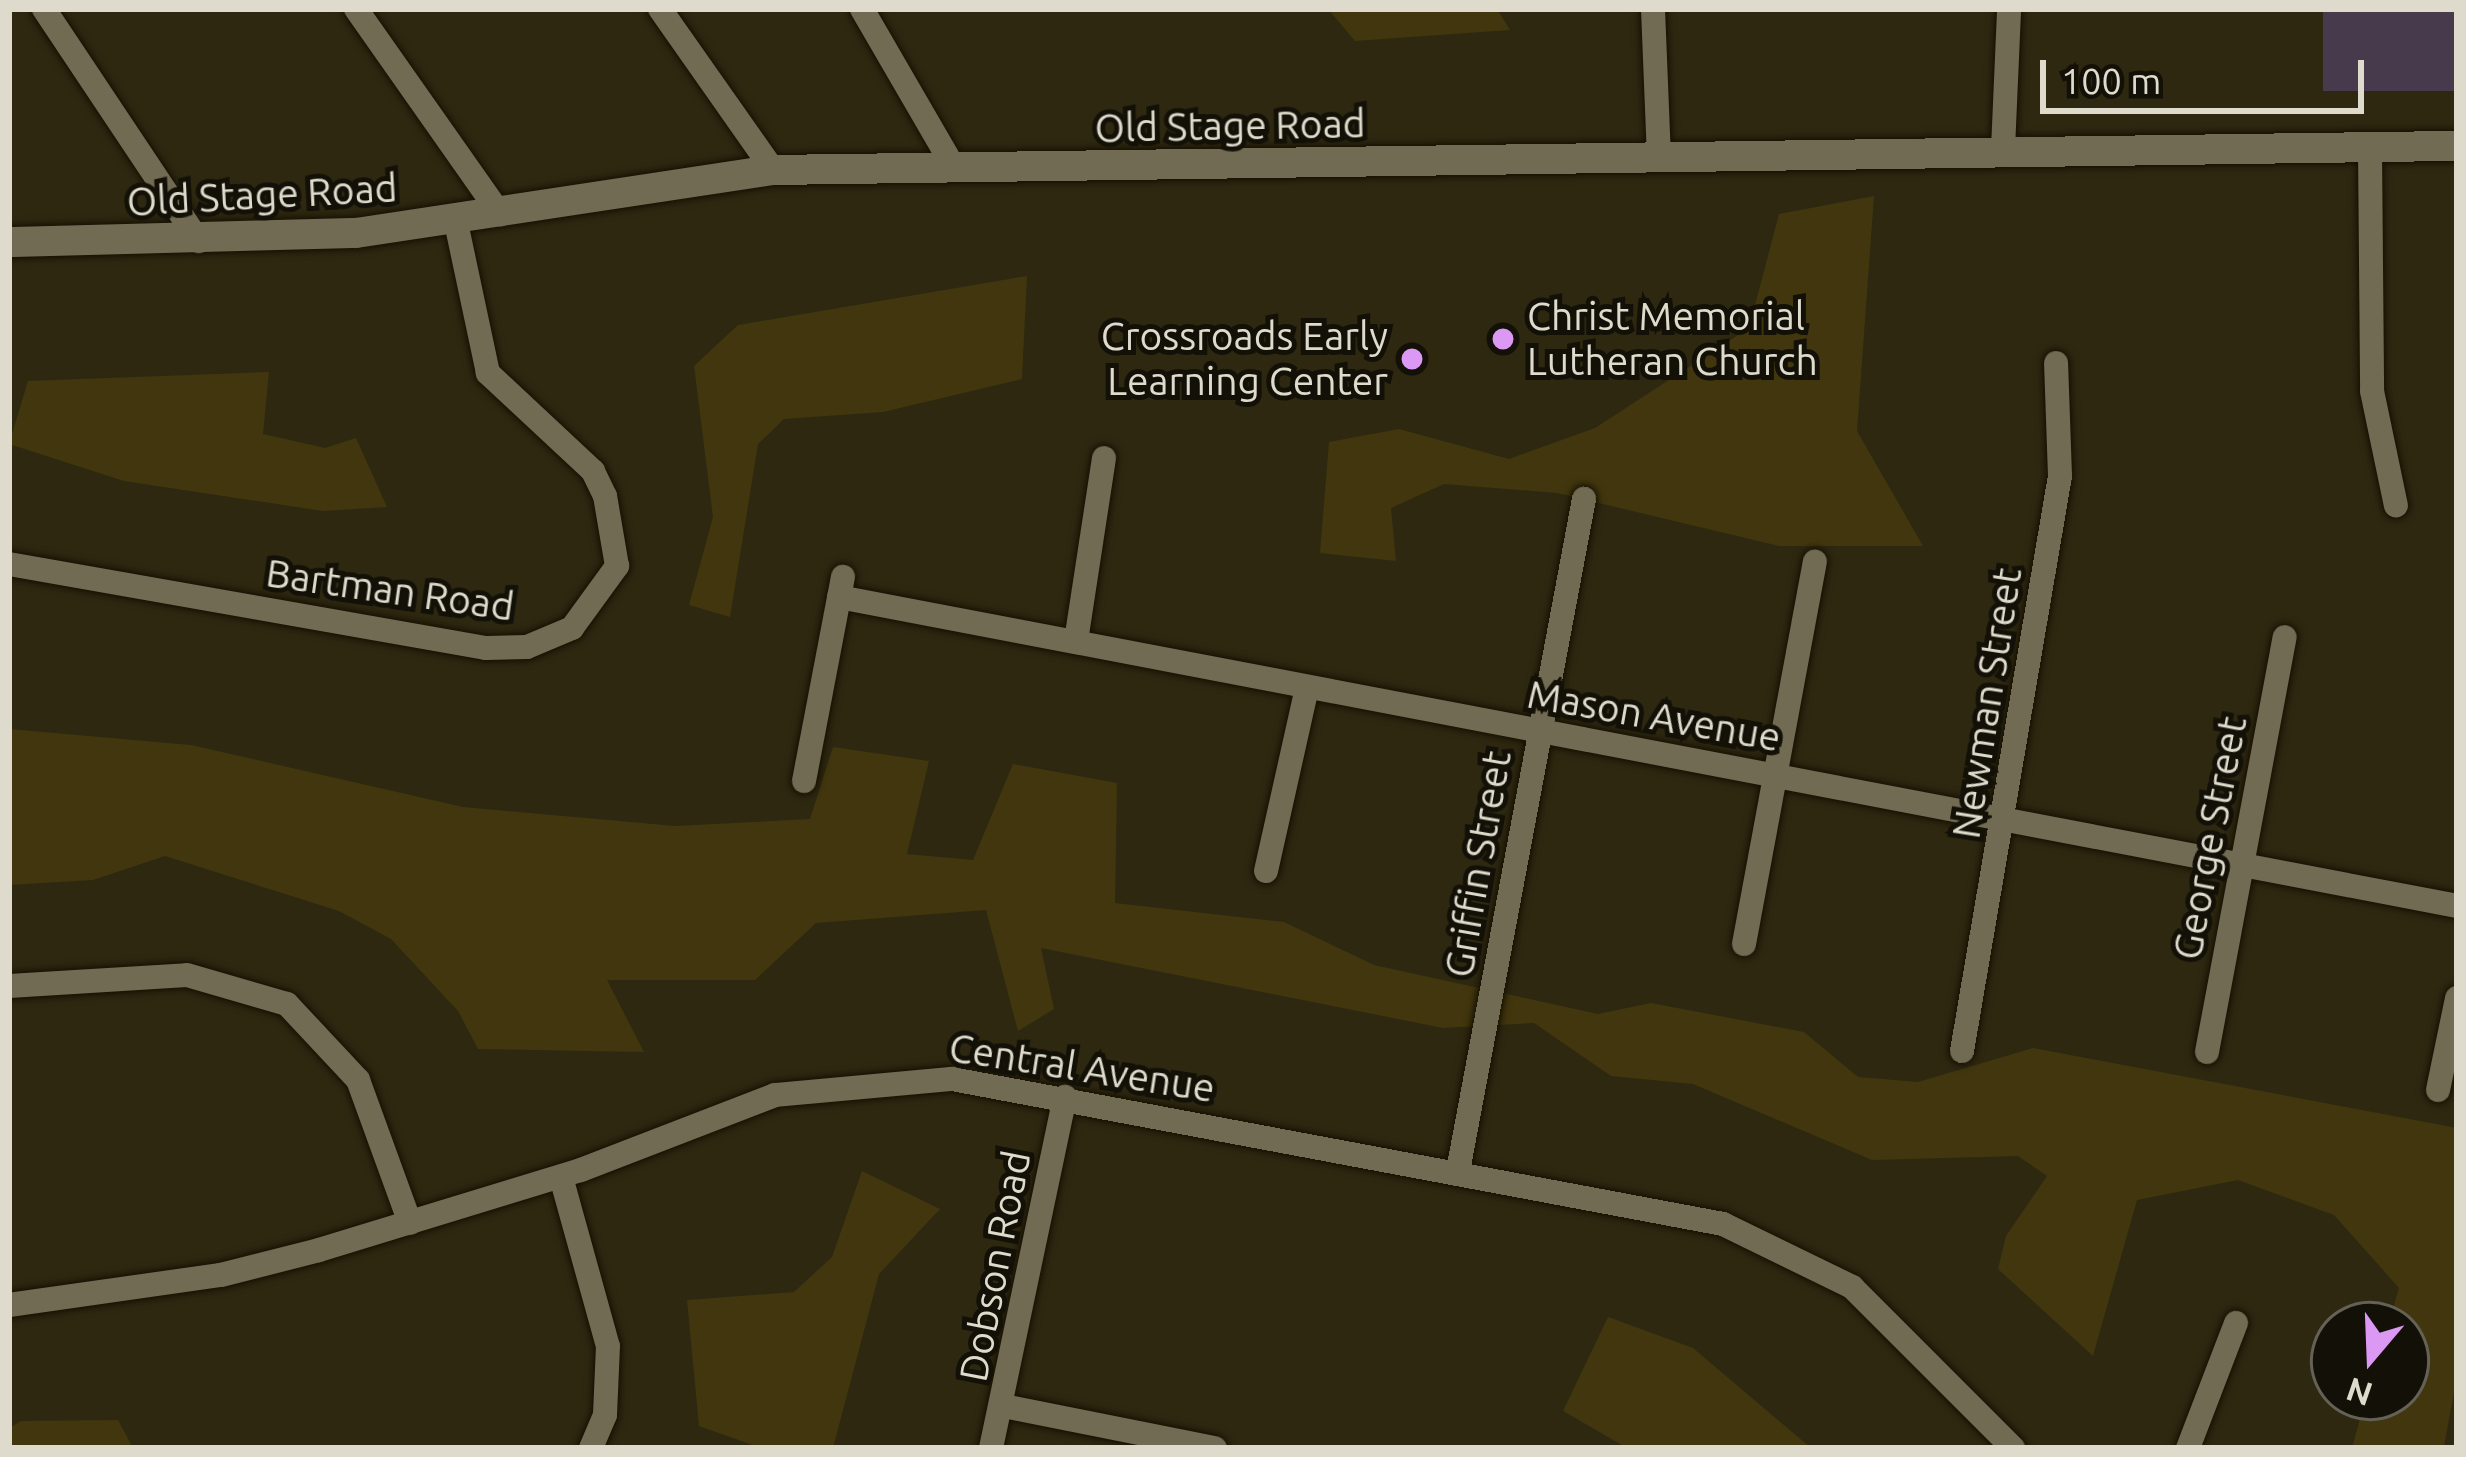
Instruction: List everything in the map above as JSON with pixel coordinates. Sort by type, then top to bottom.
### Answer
[{"type":"street","points":[[44,9],[200,242]]},
{"type":"street","points":[[356,9],[500,214]]},
{"type":"street","points":[[660,9],[773,170]]},
{"type":"street","points":[[862,9],[954,168]]},
{"type":"street","points":[[1653,9],[1659,156]]},
{"type":"street","points":[[2003,149],[2008,9]]},
{"type":"street","name":"Old Stage Road","points":[[9,242],[200,242],[456,222],[773,170],[2457,146]]},
{"type":"street","points":[[2370,148],[2372,392],[2396,506]]},
{"type":"street","name":"Bartman Road","points":[[9,564],[487,648],[527,647],[572,628],[617,566],[605,496],[593,471],[488,373],[456,222]]},
{"type":"street","name":"Newman Street","points":[[1962,1051],[2060,476],[2056,363]]},
{"type":"street","points":[[1076,640],[1104,458]]},
{"type":"street","name":"Griffin Street","points":[[1458,1171],[1584,499]]},
{"type":"street","points":[[1744,944],[1816,562]]},
{"type":"street","name":"Mason Avenue","points":[[804,782],[841,587],[1306,688],[2457,906]]},
{"type":"street","name":"George Street","points":[[2207,1052],[2285,638]]},
{"type":"street","points":[[1266,871],[1306,688]]},
{"type":"street","points":[[9,986],[187,975],[286,1004],[358,1080],[410,1223]]},
{"type":"street","points":[[2438,1090],[2457,998]]},
{"type":"street","name":"Central Avenue","points":[[9,1305],[221,1275],[561,1177],[718,1113],[833,1083],[952,1079],[1692,1216],[1811,1261],[1890,1317],[2013,1448]]},
{"type":"street","name":"Dobson Road","points":[[991,1448],[1004,1406],[1064,1097]]},
{"type":"street","points":[[561,1177],[608,1346],[605,1415],[590,1448]]},
{"type":"street","points":[[2188,1448],[2236,1323]]},
{"type":"street","points":[[1004,1406],[1215,1448]]},
{"type":"shaded area","points":[[1328,9],[1497,9],[1510,30],[1355,41]]},
{"type":"shaded area","points":[[1874,196],[1857,431],[1923,546],[1779,546],[1557,493],[1444,484],[1391,508],[1396,561],[1320,553],[1329,442],[1399,429],[1509,459],[1595,428],[1749,328],[1779,214]]},
{"type":"shaded area","points":[[1027,276],[1022,379],[883,412],[784,419],[758,444],[730,617],[689,605],[713,517],[694,366],[738,325]]},
{"type":"shaded area","points":[[269,372],[263,434],[325,448],[356,438],[387,507],[323,511],[124,481],[9,444],[28,381]]},
{"type":"shaded area","points":[[9,729],[191,745],[463,807],[675,826],[810,819],[833,747],[929,761],[907,854],[973,860],[1013,764],[1117,783],[1115,903],[1284,922],[1374,965],[1598,1014],[1651,1003],[1804,1032],[1858,1077],[1918,1082],[2033,1048],[2457,1128],[2457,1376],[2444,1446],[2352,1448],[2359,1421],[2430,1421],[2430,1301],[2395,1301],[2399,1288],[2334,1215],[2238,1180],[2137,1200],[2093,1356],[1998,1269],[2006,1236],[2047,1176],[2018,1156],[1872,1160],[1693,1084],[1611,1076],[1534,1023],[1443,1028],[1041,948],[1054,1009],[1018,1031],[986,910],[816,923],[755,980],[607,980],[644,1052],[478,1049],[458,1011],[391,939],[339,911],[165,856],[93,880],[9,885]]},
{"type":"shaded area","points":[[862,1171],[940,1209],[879,1274],[833,1448],[761,1448],[699,1426],[687,1300],[794,1292],[832,1257]]},
{"type":"shaded area","points":[[1608,1317],[1693,1348],[1811,1448],[1627,1448],[1563,1411]]},
{"type":"shaded area","points":[[118,1420],[133,1448],[9,1448],[9,1428],[21,1421]]},
{"type":"building","points":[[2323,9],[2457,9],[2457,91],[2323,91]]},
{"type":"place","name":"Christ Memorial Lutheran Church","points":[[1503,339]]},
{"type":"place","name":"Crossroads Early Learning Center","points":[[1412,359]]}]
